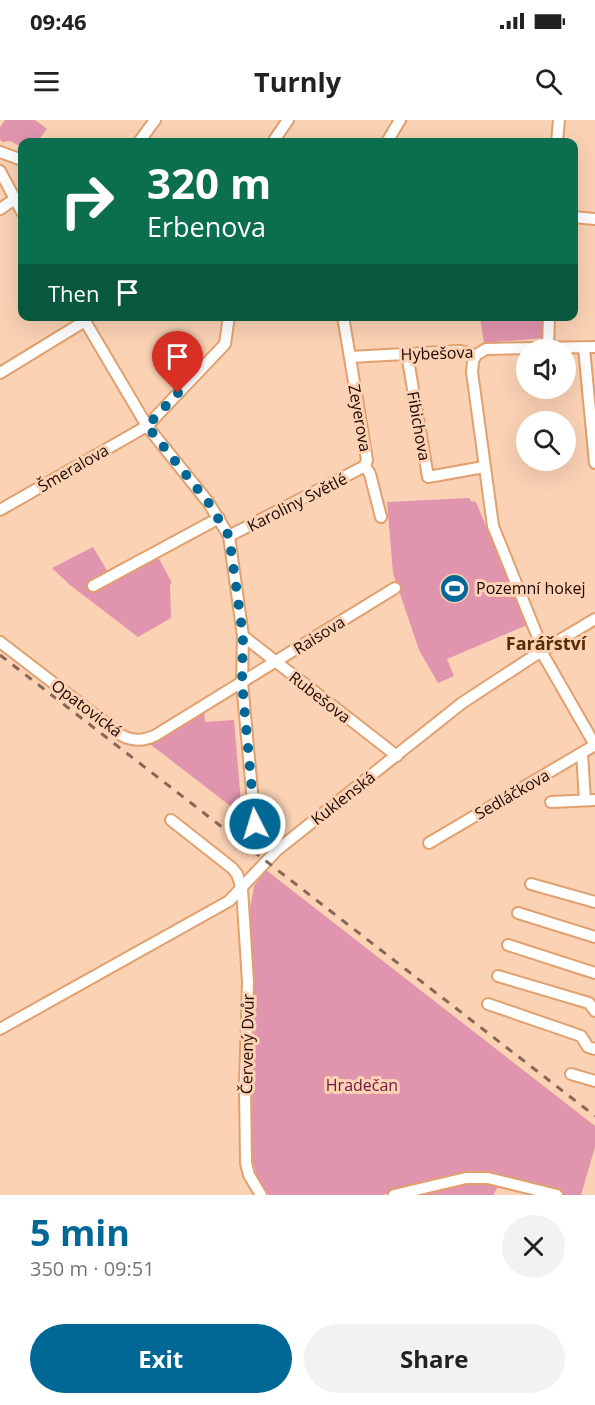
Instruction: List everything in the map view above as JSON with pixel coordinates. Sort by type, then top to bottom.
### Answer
[{"type":"street","points":[[142,138],[155,120]]},
{"type":"street","points":[[276,138],[288,120]]},
{"type":"street","points":[[389,138],[400,120]]},
{"type":"street","points":[[557,138],[559,120]]},
{"type":"street","points":[[0,152],[18,159]]},
{"type":"street","points":[[0,171],[18,205]]},
{"type":"street","points":[[0,209],[15,199]]},
{"type":"street","points":[[578,217],[595,219]]},
{"type":"street","points":[[0,373],[80,321]]},
{"type":"street","points":[[84,321],[147,426],[219,518],[229,536],[243,636],[242,682],[256,828],[277,850]]},
{"type":"street","name":"Šmeralova","points":[[0,510],[147,426],[225,344],[228,321]]},
{"type":"street","name":"Zeyerova","points":[[344,321],[368,460],[365,466],[370,474],[381,517]]},
{"type":"street","points":[[548,339],[549,321]]},
{"type":"street","points":[[590,347],[595,463]]},
{"type":"street","name":"Hybešova","points":[[350,357],[460,351],[476,355],[486,349],[516,349]]},
{"type":"street","name":"Fibichova","points":[[407,354],[429,477],[484,467]]},
{"type":"street","points":[[476,355],[472,372],[495,532],[542,650],[595,745]]},
{"type":"street","name":"Karoliny Světlé","points":[[229,536],[365,466]]},
{"type":"street","points":[[93,586],[219,518]]},
{"type":"street","name":"Raisova","points":[[242,682],[395,588]]},
{"type":"street","name":"Kuklenská","points":[[0,1029],[229,902],[277,850],[462,704],[542,650],[595,619]]},
{"type":"street","name":"Rubešova","points":[[243,636],[397,756]]},
{"type":"street","name":"Opatovická","points":[[0,642],[121,735],[133,740],[145,740],[156,735],[242,682]]},
{"type":"street","name":"Sedláčkova","points":[[429,843],[595,745]]},
{"type":"street","points":[[551,802],[590,800],[582,753]]},
{"type":"street","points":[[171,820],[232,868],[237,874],[242,889]]},
{"type":"street","points":[[531,884],[595,902]]},
{"type":"street","name":"Červený Dvůr","points":[[242,889],[248,982],[245,1087],[246,1163],[249,1175],[261,1195]]},
{"type":"street","points":[[518,913],[595,937]]},
{"type":"street","points":[[508,945],[595,973]]},
{"type":"street","points":[[498,976],[589,1003],[595,1011]]},
{"type":"street","points":[[488,1004],[581,1036],[588,1047],[595,1049]]},
{"type":"street","points":[[571,1074],[595,1081]]},
{"type":"street","points":[[394,1195],[466,1178],[488,1178],[557,1195]]},
{"type":"green space","points":[[5,120],[35,120],[47,129],[40,138],[18,138],[18,145],[10,141],[2,142],[0,127]]},
{"type":"green space","points":[[481,321],[543,321],[543,338],[484,343]]},
{"type":"green space","name":"Pozemní hokej","points":[[469,498],[476,502],[527,625],[447,659],[454,676],[438,683],[419,650],[393,573],[387,502]]},
{"type":"green space","points":[[93,547],[109,574],[157,555],[172,583],[170,584],[171,618],[138,637],[70,585],[52,568]]},
{"type":"green space","points":[[204,710],[205,722],[234,720],[242,815],[150,744]]},
{"type":"green space","name":"Hradečan","points":[[266,870],[595,1126],[595,1147],[581,1195],[563,1195],[492,1177],[429,1182],[382,1195],[269,1195],[257,1178],[251,1154],[254,1019],[250,909],[254,886]]},
{"type":"green space","points":[[472,1181],[497,1182],[498,1187],[493,1195],[408,1195]]},
{"type":"railway","points":[[0,655],[595,1116]]},
{"type":"place","name":"Pozemní hokej","points":[[455,588]]},
{"type":"district","name":"Farářství","points":[[546,644]]},
{"type":"route","points":[[178,393],[147,426],[208,502],[229,536],[243,636],[242,682],[255,824]]}]
